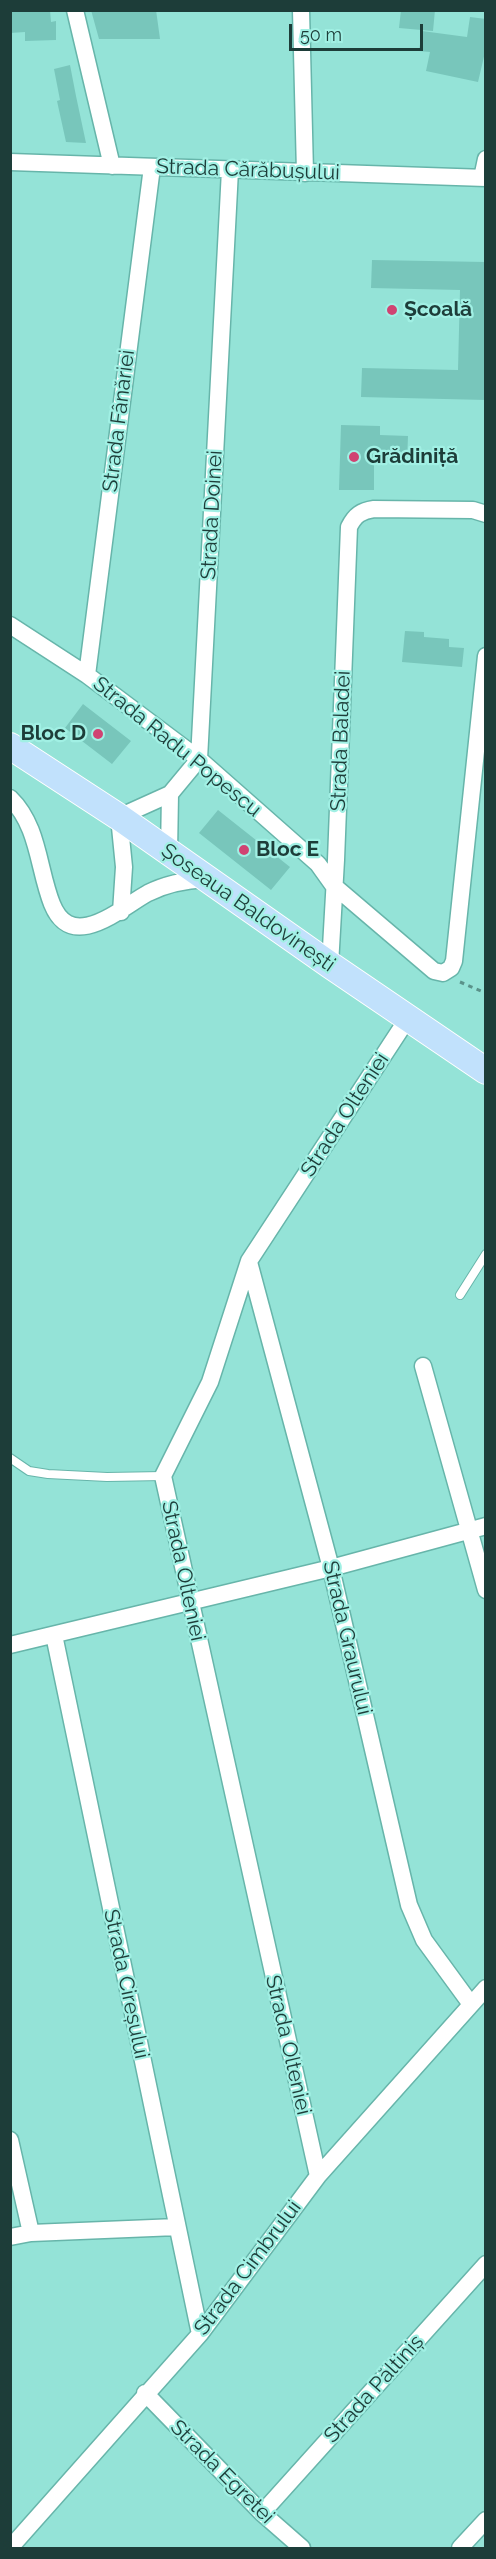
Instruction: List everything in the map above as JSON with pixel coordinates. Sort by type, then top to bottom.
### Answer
[{"type":"main road","name":"Șoseaua Baldovinești","points":[[10,746],[119,817],[486,1071]]},
{"type":"street","points":[[75,10],[112,166]]},
{"type":"street","points":[[301,10],[305,173]]},
{"type":"street","points":[[484,178],[486,159]]},
{"type":"street","name":"Strada Cărăbușului","points":[[10,162],[484,178]]},
{"type":"street","name":"Strada Fânăriei","points":[[87,675],[152,167]]},
{"type":"street","name":"Strada Doinei","points":[[199,759],[230,170]]},
{"type":"street","name":"Strada Baladei","points":[[330,965],[349,527],[355,517],[363,511],[374,509],[473,510],[486,514]]},
{"type":"street","name":"Strada Radu Popescu","points":[[10,626],[87,675],[199,759],[318,864],[333,885],[434,971],[443,973]]},
{"type":"street","points":[[443,973],[451,968],[454,961],[486,656]]},
{"type":"street","points":[[121,912],[124,867],[119,817],[170,794],[199,759]]},
{"type":"street","points":[[169,853],[170,794]]},
{"type":"street","points":[[10,798],[25,818],[40,856],[45,886],[53,907],[63,919],[74,926],[90,926],[121,912],[149,892],[165,886],[182,881],[206,879]]},
{"type":"street","name":"Strada Olteniei","points":[[318,2176],[163,1476],[210,1382],[249,1261],[408,1018]]},
{"type":"street","name":"Strada Graurului","points":[[249,1261],[331,1568],[409,1905],[424,1940],[470,2003]]},
{"type":"street","points":[[423,1366],[486,1590]]},
{"type":"street","points":[[10,1646],[331,1568],[486,1526]]},
{"type":"street","name":"Strada Cireșului","points":[[54,1635],[200,2334]]},
{"type":"street","name":"Strada Cimbrului","points":[[10,2548],[145,2393],[200,2334],[318,2176],[470,2003],[486,1988]]},
{"type":"street","points":[[10,2140],[31,2233]]},
{"type":"street","points":[[10,2237],[31,2233],[177,2227]]},
{"type":"street","name":"Strada Păltiniș","points":[[262,2514],[486,2264]]},
{"type":"street","name":"Strada Egretei","points":[[145,2393],[262,2514],[302,2548]]},
{"type":"street","points":[[460,2548],[486,2520]]},
{"type":"lane","points":[[460,1295],[486,1254]]},
{"type":"lane","points":[[10,1458],[29,1471],[48,1474],[107,1477],[163,1476]]},
{"type":"path","points":[[443,973],[476,991],[486,993]]},
{"type":"building","points":[[10,10],[50,10],[51,22],[56,21],[56,40],[25,41],[25,32],[10,33]]},
{"type":"building","points":[[91,10],[156,10],[160,39],[99,39]]},
{"type":"building","points":[[401,10],[435,10],[433,31],[399,28]]},
{"type":"building","points":[[470,17],[486,19],[486,48],[478,82],[426,71],[430,52],[419,51],[422,31],[467,37]]},
{"type":"building","points":[[70,65],[86,143],[66,142],[57,101],[60,100],[54,69]]},
{"type":"building","points":[[372,260],[486,262],[486,400],[361,397],[362,368],[458,370],[460,290],[371,288]]},
{"type":"building","points":[[341,425],[380,426],[380,435],[408,436],[407,462],[374,461],[374,490],[339,490]]},
{"type":"building","points":[[405,631],[424,632],[424,637],[449,639],[449,647],[464,648],[462,667],[402,662]]},
{"type":"building","name":"Bloc D","points":[[83,704],[131,741],[112,764],[65,728]]},
{"type":"building","name":"Bloc E","points":[[218,810],[290,867],[271,890],[199,833]]},
{"type":"place","name":"Școală","points":[[392,310]]},
{"type":"place","name":"Grădiniță","points":[[354,457]]},
{"type":"place","name":"Bloc D","points":[[98,734]]},
{"type":"place","name":"Bloc E","points":[[244,850]]}]
